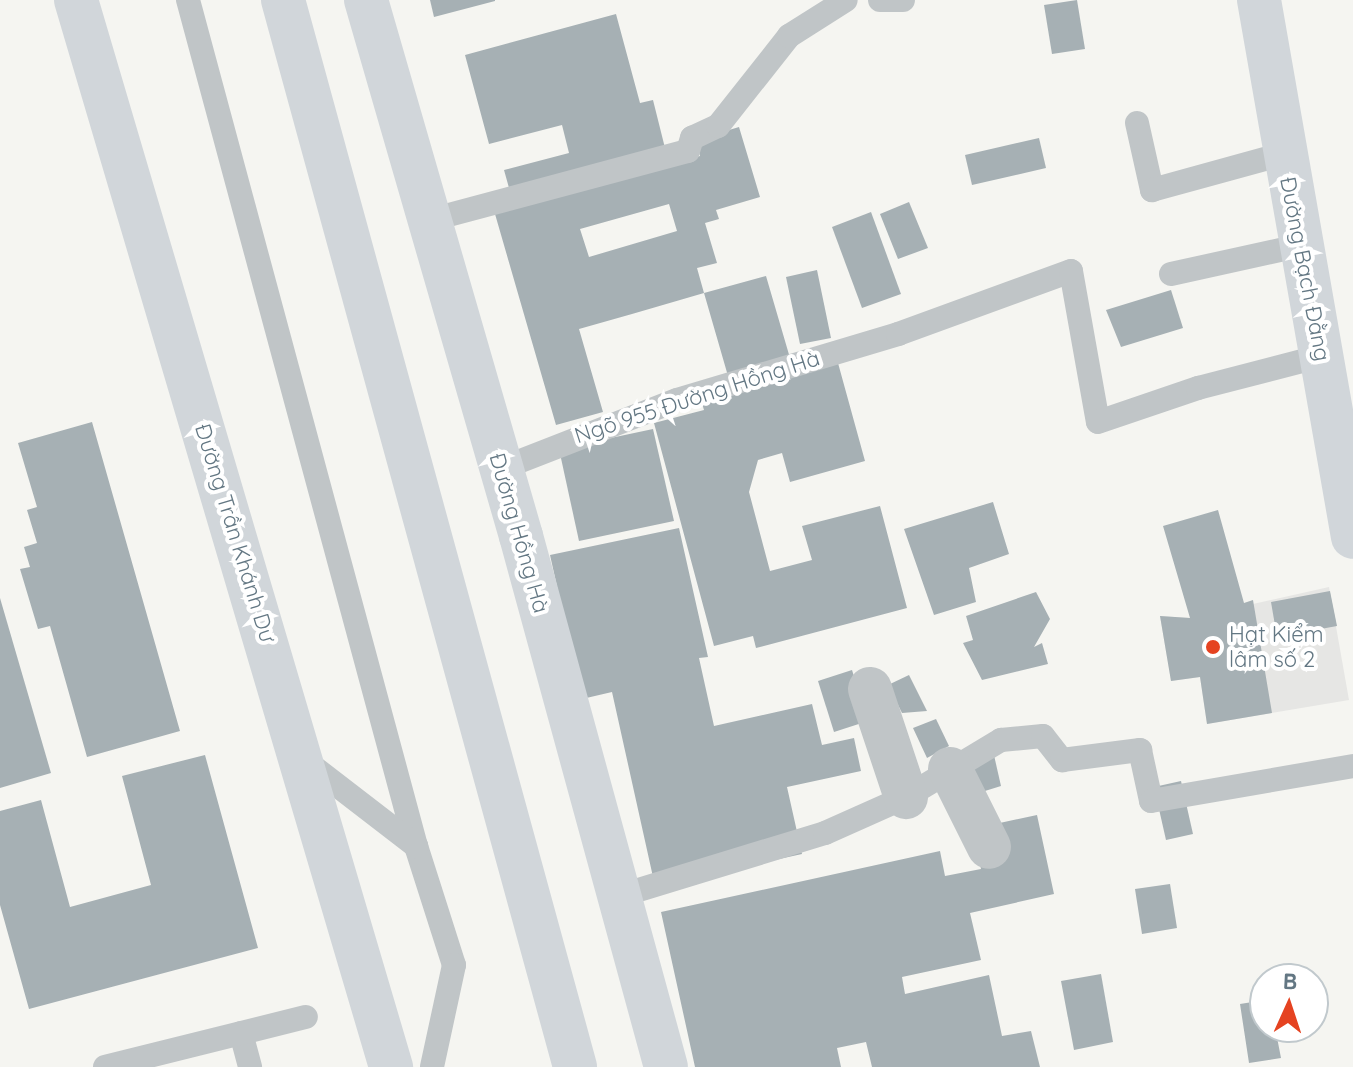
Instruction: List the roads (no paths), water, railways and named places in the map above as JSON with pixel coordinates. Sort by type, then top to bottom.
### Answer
[{"type":"main road","name":"Đường Trần Khánh Dư","points":[[76,0],[391,1067]]},
{"type":"main road","points":[[283,0],[575,1067]]},
{"type":"main road","name":"Đường Hồng Hà","points":[[366,0],[666,1067]]},
{"type":"main road","name":"Đường Bạch Đằng","points":[[1259,0],[1283,154],[1322,356],[1343,411],[1353,537]]},
{"type":"street","points":[[870,689],[906,797]]},
{"type":"street","points":[[950,769],[989,847]]},
{"type":"lane","points":[[188,0],[416,846],[454,965],[432,1067]]},
{"type":"lane","points":[[430,220],[688,151],[692,138],[718,126],[789,36],[846,0]]},
{"type":"lane","points":[[880,0],[903,0]]},
{"type":"lane","points":[[1137,123],[1152,190],[1283,154]]},
{"type":"lane","points":[[1171,274],[1303,245]]},
{"type":"lane","name":"Ngõ 955 Đường Hồng Hà","points":[[500,469],[677,400],[898,334],[1071,271],[1098,422],[1198,388],[1322,356]]},
{"type":"lane","points":[[619,896],[825,833],[906,797],[1001,740],[1043,736],[1062,760],[1140,750],[1151,801],[1353,766]]},
{"type":"lane","points":[[301,757],[416,846]]},
{"type":"lane","points":[[105,1067],[306,1017]]},
{"type":"lane","points":[[241,1033],[250,1067]]},
{"type":"place","name":"Hạt Kiểm lâm số 2","points":[[1213,647]]}]
